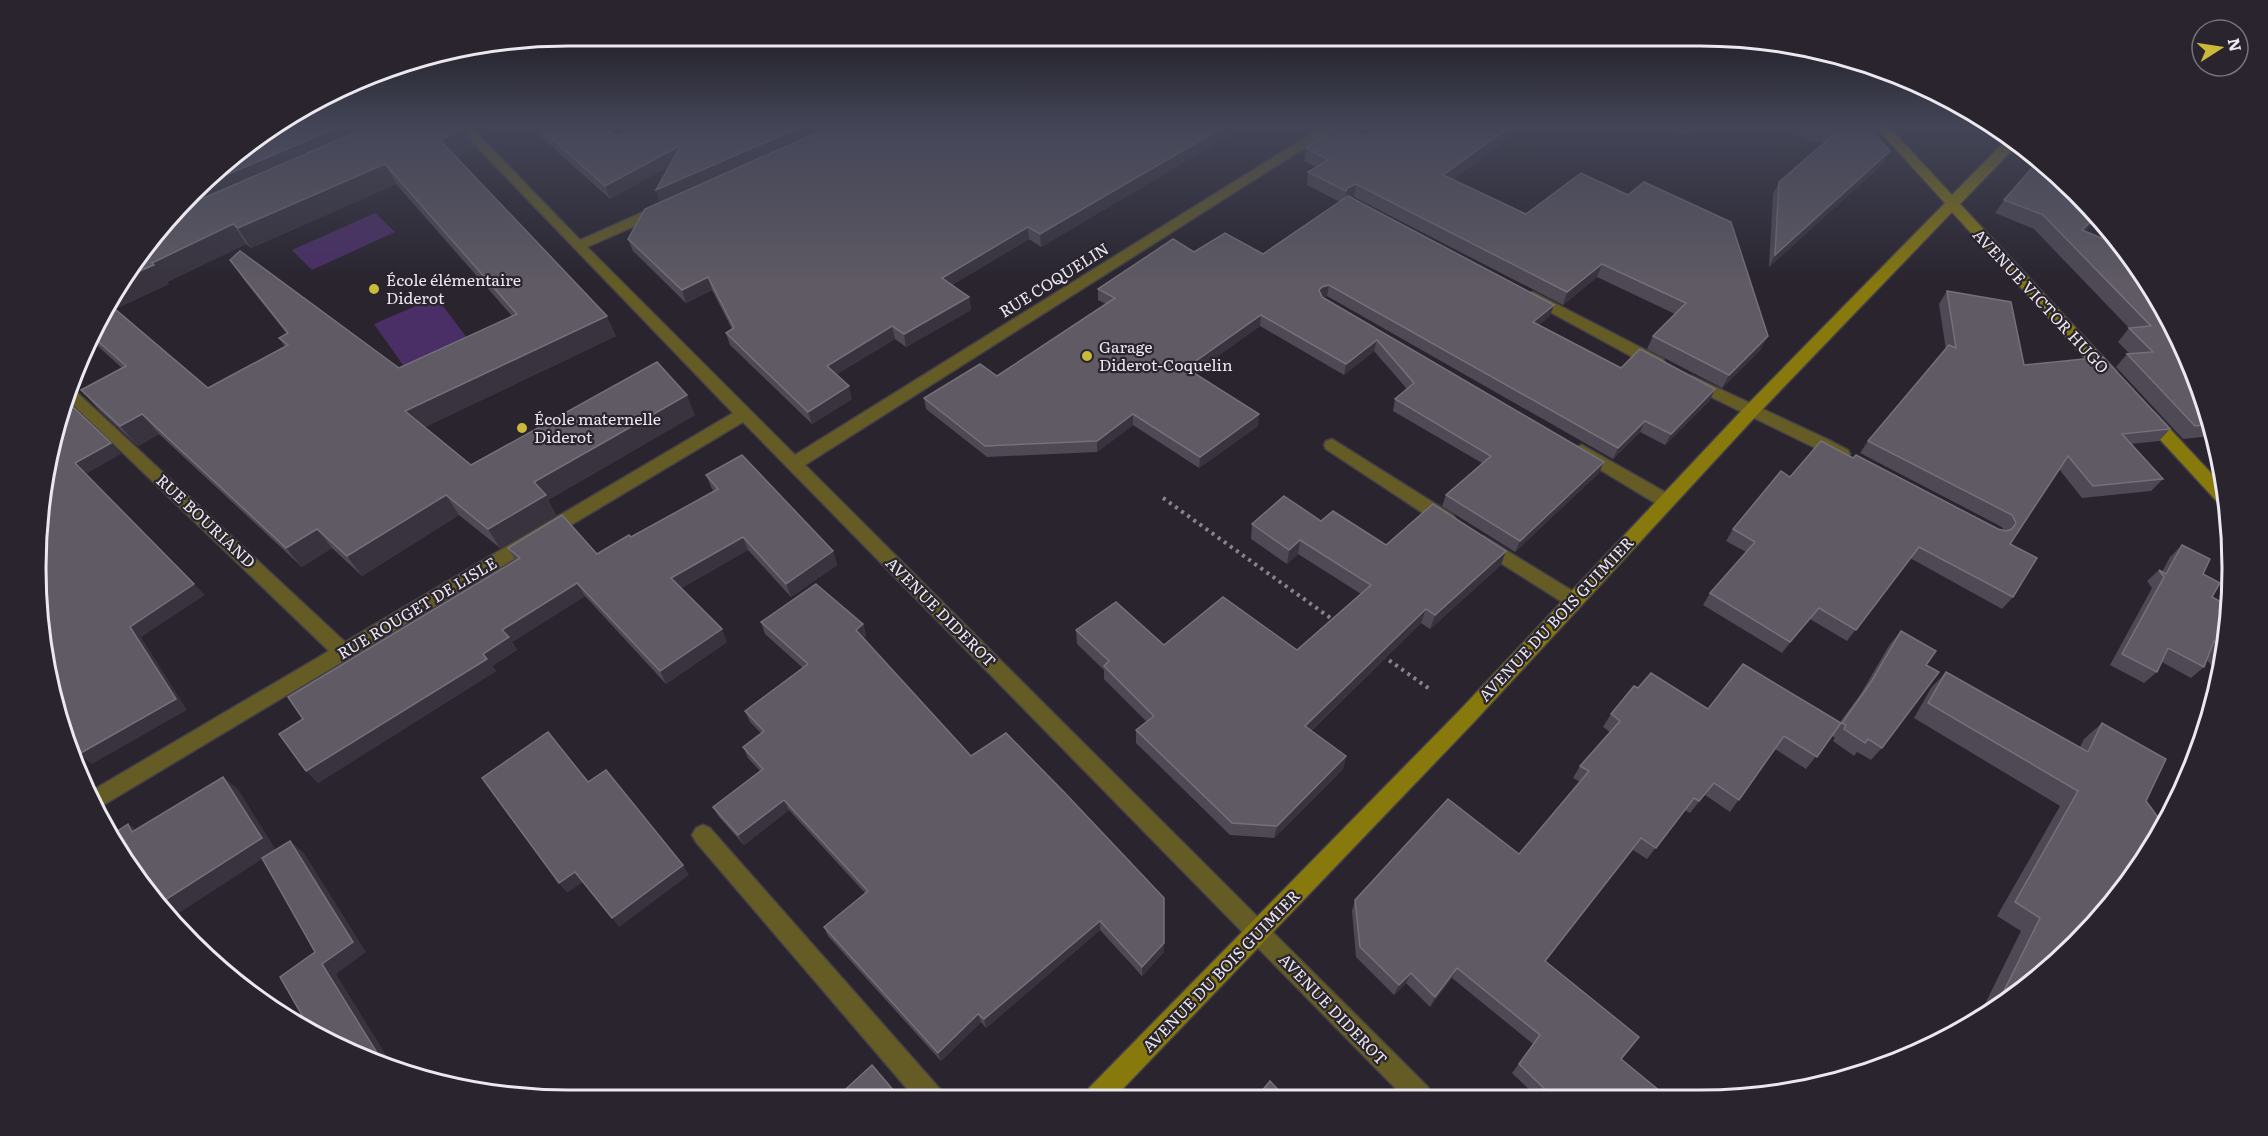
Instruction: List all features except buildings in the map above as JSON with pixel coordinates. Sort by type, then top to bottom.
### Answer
[{"type":"street","name":"AVENUE DIDEROT","points":[[514,179],[1413,1090]]},
{"type":"street","name":"RUE COQUELIN","points":[[793,464],[1248,179]]},
{"type":"street","name":"AVENUE VICTOR HUGO","points":[[1928,179],[2122,388]]},
{"type":"street","name":"AVENUE DU BOIS GUIMIER","points":[[1105,1090],[1467,716],[1750,412],[1911,244],[1977,179]]},
{"type":"street","points":[[578,246],[677,202]]},
{"type":"street","points":[[1522,292],[1750,412],[1785,424],[1858,463]]},
{"type":"street","name":"RUE BOURIAND","points":[[75,397],[343,652]]},
{"type":"street","points":[[2138,405],[2215,488]]},
{"type":"street","name":"RUE ROUGET DE LISLE","points":[[99,797],[744,414]]},
{"type":"street","points":[[1565,441],[1666,501]]},
{"type":"street","points":[[1332,445],[1573,600]]},
{"type":"street","points":[[703,835],[924,1090]]},
{"type":"path","points":[[1163,498],[1345,628]]},
{"type":"path","points":[[1373,649],[1431,690]]},
{"type":"shaded area","points":[[375,213],[395,232],[312,270],[292,250]]},
{"type":"shaded area","points":[[436,297],[474,347],[410,375],[374,324]]},
{"type":"place","name":"École élémentaire Diderot","points":[[374,289]]},
{"type":"place","name":"Garage Diderot-Coquelin","points":[[1087,356]]},
{"type":"place","name":"École maternelle Diderot","points":[[522,428]]}]
